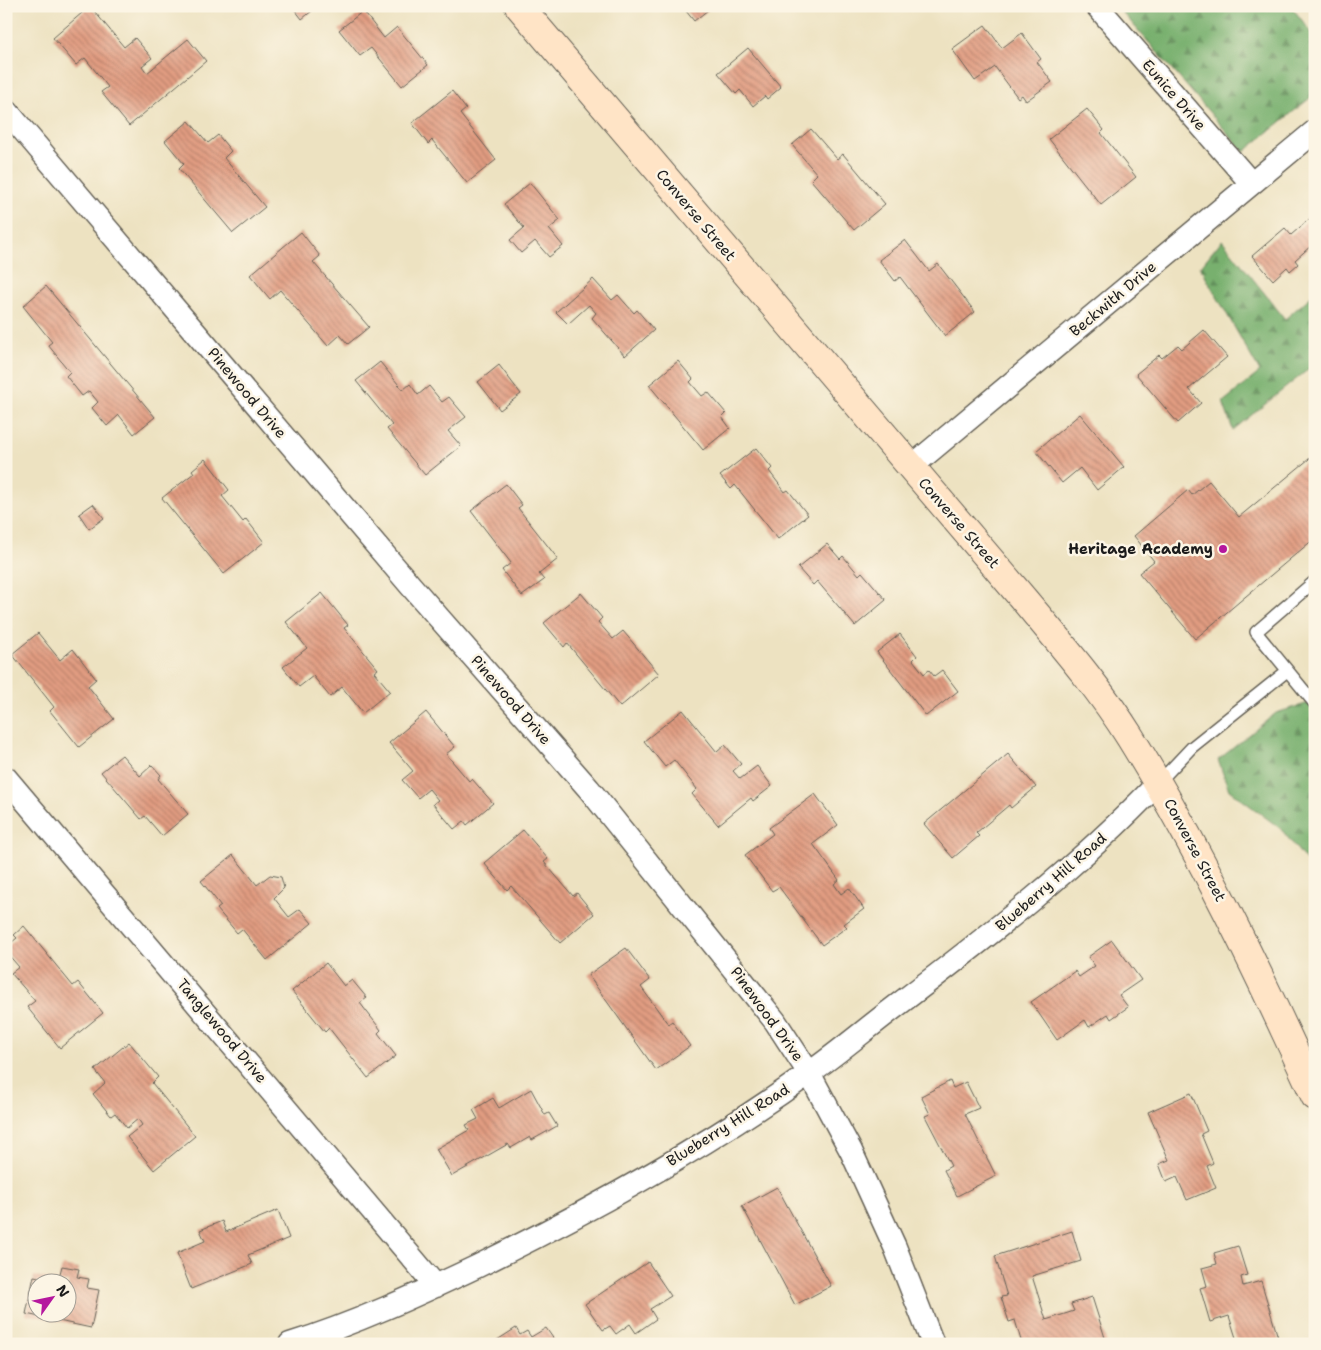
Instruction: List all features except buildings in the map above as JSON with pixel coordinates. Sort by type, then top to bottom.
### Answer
[{"type":"main road","name":"Converse Street","points":[[519,6],[1072,658],[1129,736],[1204,864],[1257,969],[1315,1096]]},
{"type":"street","name":"Eunice Drive","points":[[1096,6],[1251,183]]},
{"type":"street","name":"Pinewood Drive","points":[[6,110],[405,578],[588,789],[752,990],[809,1073],[851,1151],[895,1247],[933,1344]]},
{"type":"street","name":"Beckwith Drive","points":[[911,467],[1315,131]]},
{"type":"street","name":"Tanglewood Drive","points":[[6,778],[436,1286]]},
{"type":"street","name":"Blueberry Hill Road","points":[[290,1344],[358,1319],[436,1286],[522,1244],[608,1198],[704,1142],[809,1073],[1010,920],[1128,815],[1158,783]]},
{"type":"lane","points":[[1315,581],[1256,632],[1315,704]]},
{"type":"lane","points":[[1158,783],[1192,746],[1287,671]]},
{"type":"green space","points":[[1117,6],[1291,6],[1315,37],[1315,94],[1244,152]]},
{"type":"green space","points":[[1222,240],[1285,319],[1315,293],[1315,364],[1233,430],[1223,402],[1260,372],[1200,267]]},
{"type":"green space","points":[[1309,703],[1315,711],[1315,872],[1281,829],[1229,790],[1218,760],[1276,713]]},
{"type":"place","name":"Heritage Academy","points":[[1223,549]]}]
